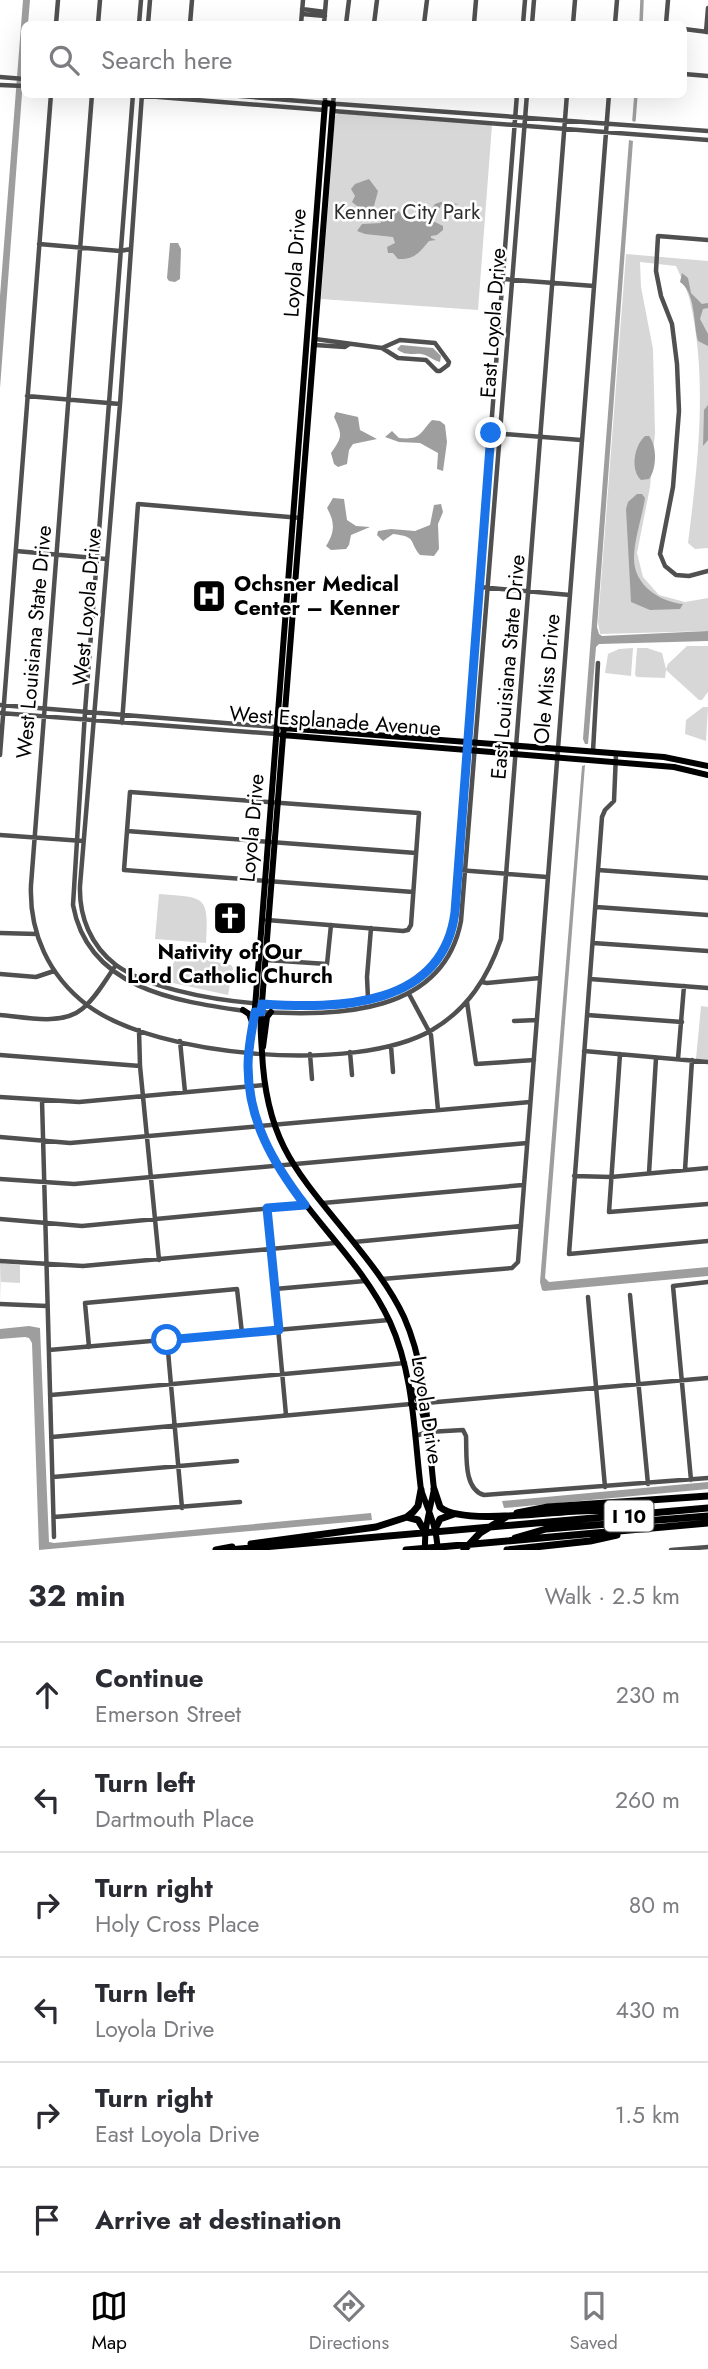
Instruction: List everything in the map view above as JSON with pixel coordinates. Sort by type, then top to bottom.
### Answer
[{"type":"highway","points":[[434,1489],[440,1507],[454,1514]]},
{"type":"highway","points":[[216,1550],[376,1527],[407,1517],[417,1509],[421,1490]]},
{"type":"highway","points":[[464,1550],[491,1526],[526,1510],[708,1496]]},
{"type":"highway","name":"I 10","points":[[229,1550],[708,1508]]},
{"type":"highway","points":[[436,1527],[440,1519],[454,1514],[510,1516],[579,1511],[681,1510]]},
{"type":"highway","points":[[493,1550],[513,1538],[534,1531],[708,1516]]},
{"type":"highway","points":[[407,1517],[418,1520],[424,1530]]},
{"type":"highway","name":"I 10","points":[[406,1550],[708,1523]]},
{"type":"highway","points":[[507,1550],[590,1541],[638,1530]]},
{"type":"main road","points":[[324,107],[333,107]]},
{"type":"main road","name":"Loyola Drive","points":[[324,107],[321,261],[315,342],[302,401],[301,518],[297,579],[279,749],[258,1008],[264,1085],[274,1126],[293,1165],[382,1279],[404,1318],[420,1368],[434,1489],[424,1530],[425,1550]]},
{"type":"main road","name":"Loyola Drive","points":[[281,731],[293,517],[310,401],[309,313],[313,260],[333,107]]},
{"type":"main road","points":[[313,260],[321,261]]},
{"type":"main road","points":[[309,313],[317,314]]},
{"type":"main road","points":[[302,401],[310,401]]},
{"type":"main road","points":[[288,578],[297,579]]},
{"type":"main road","name":"West Esplanade Avenue","points":[[281,731],[558,752],[616,762],[660,765],[708,775]]},
{"type":"main road","name":"West Esplanade Avenue","points":[[558,752],[593,751],[667,757],[708,766]]},
{"type":"main road","points":[[632,754],[636,764]]},
{"type":"main road","points":[[660,765],[667,757]]},
{"type":"main road","name":"Loyola Drive","points":[[258,1008],[249,1053],[249,1087],[259,1127],[277,1167],[365,1281],[389,1320],[410,1385],[421,1490],[436,1527],[438,1550]]},
{"type":"main road","points":[[243,1010],[251,1016],[253,1027]]},
{"type":"main road","points":[[262,1054],[267,1017],[271,1013]]},
{"type":"main road","points":[[305,1205],[322,1203]]},
{"type":"main road","points":[[335,1242],[353,1242]]},
{"type":"main road","points":[[365,1281],[382,1279]]},
{"type":"main road","points":[[389,1320],[404,1318]]},
{"type":"main road","points":[[401,1351],[410,1349],[420,1368]]},
{"type":"main road","points":[[410,1385],[418,1400],[426,1403]]},
{"type":"main road","points":[[411,1404],[421,1409],[428,1429]]},
{"type":"street","points":[[56,21],[58,0]]},
{"type":"street","points":[[98,21],[100,0]]},
{"type":"street","points":[[139,21],[141,0]]},
{"type":"street","points":[[148,21],[150,0]]},
{"type":"street","points":[[190,21],[192,0]]},
{"type":"street","points":[[301,21],[303,0]]},
{"type":"street","points":[[324,21],[326,0]]},
{"type":"street","points":[[346,21],[349,0]]},
{"type":"street","points":[[374,21],[377,0]]},
{"type":"street","points":[[424,21],[427,0]]},
{"type":"street","points":[[474,21],[476,0]]},
{"type":"street","points":[[523,21],[525,0]]},
{"type":"street","points":[[532,21],[534,0]]},
{"type":"street","points":[[573,21],[575,0]]},
{"type":"street","points":[[615,21],[617,0]]},
{"type":"street","points":[[666,21],[668,0]]},
{"type":"street","points":[[687,29],[707,32],[708,8]]},
{"type":"street","points":[[302,12],[325,14]]},
{"type":"street","points":[[687,74],[708,76]]},
{"type":"street","points":[[0,77],[21,79]]},
{"type":"street","points":[[0,85],[21,86]]},
{"type":"street","points":[[0,755],[51,98]]},
{"type":"street","name":"West Louisiana State Drive","points":[[92,98],[30,893],[37,934],[54,971],[87,1005],[107,1017],[139,1030],[180,1041],[249,1053]]},
{"type":"street","name":"West Loyola Drive","points":[[133,98],[84,720],[73,886],[75,915],[87,943],[111,971],[131,982],[162,993],[243,1010]]},
{"type":"street","name":"West Loyola Drive","points":[[142,98],[120,404],[83,841],[80,886],[82,912],[94,940],[116,965],[143,978],[182,991],[258,1008]]},
{"type":"street","points":[[181,98],[324,107]]},
{"type":"street","points":[[228,103],[229,98]]},
{"type":"street","points":[[247,98],[324,107]]},
{"type":"street","points":[[324,107],[325,98]]},
{"type":"street","points":[[333,107],[334,98]]},
{"type":"street","name":"East Loyola Drive","points":[[258,1008],[271,1013],[326,1012],[384,1003],[410,994],[438,972],[454,947],[461,920],[465,871],[479,587],[517,98]]},
{"type":"street","name":"East Loyola Drive","points":[[243,1010],[368,999],[406,988],[428,972],[447,944],[453,923],[488,588],[527,98]]},
{"type":"street","name":"East Louisiana State Drive","points":[[249,1053],[350,1052],[390,1046],[429,1032],[467,1002],[493,962],[501,939],[567,98]]},
{"type":"street","name":"Ole Miss Drive","points":[[382,1279],[516,1266],[609,98]]},
{"type":"street","points":[[333,107],[708,131]]},
{"type":"street","points":[[333,107],[421,118],[708,140]]},
{"type":"street","points":[[421,118],[422,111]]},
{"type":"street","points":[[463,121],[464,114]]},
{"type":"street","points":[[494,116],[494,123]]},
{"type":"street","points":[[645,126],[645,135]]},
{"type":"street","points":[[708,240],[658,236],[658,284],[672,324],[679,411],[673,487],[660,554],[665,566],[677,575],[689,576],[708,571]]},
{"type":"street","points":[[39,244],[120,251],[131,249]]},
{"type":"street","points":[[503,279],[594,286]]},
{"type":"street","points":[[315,342],[345,347],[382,348],[400,341],[435,343],[449,362],[437,371],[426,360],[398,358],[382,348]]},
{"type":"street","points":[[27,396],[120,404]]},
{"type":"street","points":[[491,433],[581,440]]},
{"type":"street","points":[[122,723],[138,505],[301,518]]},
{"type":"street","points":[[16,551],[106,559]]},
{"type":"street","points":[[479,587],[570,595]]},
{"type":"street","points":[[593,751],[598,663]]},
{"type":"street","name":"West Esplanade Avenue","points":[[2,705],[281,731]]},
{"type":"street","name":"West Esplanade Avenue","points":[[2,713],[122,723],[281,731]]},
{"type":"street","points":[[616,754],[614,801],[602,817],[569,1254],[708,1241]]},
{"type":"street","points":[[265,920],[408,930],[411,925],[419,813],[130,792],[124,870],[413,892]]},
{"type":"street","points":[[127,831],[416,853]]},
{"type":"street","points":[[0,835],[83,841]]},
{"type":"street","points":[[458,870],[547,877]]},
{"type":"street","points":[[598,870],[708,878]]},
{"type":"street","points":[[596,907],[708,915]]},
{"type":"street","points":[[262,960],[327,964],[331,925]]},
{"type":"street","points":[[368,999],[371,928]]},
{"type":"street","points":[[0,933],[37,934]]},
{"type":"street","points":[[593,943],[708,951]]},
{"type":"street","points":[[0,1015],[63,1017],[80,1011],[116,965]]},
{"type":"street","points":[[0,974],[36,976],[54,971]]},
{"type":"street","points":[[482,982],[540,978]]},
{"type":"street","points":[[590,979],[708,988]]},
{"type":"street","points":[[678,1059],[684,986]]},
{"type":"street","points":[[406,988],[429,1032],[438,1110]]},
{"type":"street","points":[[467,1002],[476,1064],[534,1060]]},
{"type":"street","points":[[587,1015],[681,1023]]},
{"type":"street","points":[[514,1021],[537,1020]]},
{"type":"street","points":[[139,1030],[140,1066],[159,1260]]},
{"type":"street","points":[[180,1041],[185,1092]]},
{"type":"street","points":[[390,1046],[393,1072]]},
{"type":"street","points":[[584,1051],[708,1062]]},
{"type":"street","points":[[350,1052],[352,1075]]},
{"type":"street","points":[[310,1054],[312,1079]]},
{"type":"street","points":[[620,1054],[608,1212],[708,1204]]},
{"type":"street","points":[[0,1055],[140,1066]]},
{"type":"street","points":[[649,1173],[656,1058]]},
{"type":"street","points":[[685,1170],[692,1060]]},
{"type":"street","points":[[0,1097],[79,1102],[264,1085]]},
{"type":"street","points":[[42,1100],[54,1537]]},
{"type":"street","points":[[0,1137],[70,1143],[530,1102]]},
{"type":"street","points":[[0,1179],[74,1184],[527,1143]]},
{"type":"street","points":[[574,1176],[611,1177],[708,1167]]},
{"type":"street","points":[[322,1203],[524,1185]]},
{"type":"street","points":[[0,1219],[82,1226],[305,1205]]},
{"type":"street","points":[[267,1208],[286,1415]]},
{"type":"street","points":[[353,1242],[521,1226]]},
{"type":"street","points":[[0,1261],[83,1266],[335,1242]]},
{"type":"street","points":[[275,1289],[365,1281]]},
{"type":"street","points":[[691,1480],[673,1286],[708,1282]]},
{"type":"street","points":[[89,1347],[85,1303],[237,1289],[242,1333]]},
{"type":"street","points":[[630,1295],[648,1484]]},
{"type":"street","points":[[588,1297],[605,1487]]},
{"type":"street","points":[[0,1304],[47,1306]]},
{"type":"street","points":[[49,1350],[389,1320]]},
{"type":"street","points":[[167,1340],[182,1508]]},
{"type":"street","points":[[51,1395],[405,1363]]},
{"type":"street","points":[[426,1403],[708,1378]]},
{"type":"street","points":[[52,1437],[411,1404]]},
{"type":"street","points":[[415,1436],[428,1429],[460,1429],[465,1432],[469,1480],[473,1489],[484,1496],[708,1478]]},
{"type":"street","points":[[53,1477],[237,1461]]},
{"type":"street","points":[[54,1517],[240,1502]]},
{"type":"street","points":[[671,1550],[708,1547]]},
{"type":"green space","name":"Kenner City Park","points":[[338,113],[492,125],[478,310],[321,299],[335,116]]},
{"type":"green space","points":[[626,254],[708,261],[708,548],[695,549],[688,543],[700,422],[699,361],[690,301],[676,266],[640,262],[641,287],[653,349],[655,433],[650,487],[637,553],[643,577],[659,595],[685,602],[708,598],[708,631],[600,634],[598,622]]},
{"type":"green space","points":[[687,646],[708,646],[708,692],[702,700],[666,670],[665,678],[635,675],[637,648],[662,653],[666,669]]},
{"type":"green space","points":[[633,648],[631,676],[605,673],[608,654],[619,649]]},
{"type":"green space","points":[[703,707],[708,707],[706,741],[685,734],[686,720]]},
{"type":"green space","points":[[159,894],[186,896],[201,902],[206,915],[206,943],[155,939]]},
{"type":"green space","points":[[178,954],[231,965],[233,968],[228,995],[173,983],[173,964]]},
{"type":"green space","points":[[701,1006],[708,1007],[708,1060],[696,1059]]},
{"type":"green space","points":[[0,1263],[20,1265],[20,1283],[1,1282],[1,1302]]},
{"type":"shaded area","points":[[23,0],[30,0],[28,21],[21,21]]},
{"type":"shaded area","points":[[21,26],[22,98],[0,388],[0,296]]},
{"type":"shaded area","points":[[629,140],[633,141],[597,627],[602,636],[708,631],[708,641],[599,644],[596,647],[588,744],[585,744],[583,739]]},
{"type":"shaded area","points":[[369,179],[378,191],[374,206],[363,219],[352,202],[355,196],[351,189],[355,184]]},
{"type":"shaded area","points":[[441,202],[459,204],[443,207],[441,204],[440,208],[436,208],[433,221],[443,226],[443,230],[431,236],[436,240],[429,241],[412,257],[398,259],[393,253],[388,253],[387,247],[395,243],[393,237],[357,231],[362,224],[381,223],[380,215],[388,209],[396,209],[411,222],[421,220],[419,214]]},
{"type":"shaded area","points":[[170,243],[178,243],[181,249],[180,279],[175,282],[167,278]]},
{"type":"shaded area","points":[[682,273],[688,278],[691,293],[702,304],[708,303],[708,308],[703,309],[700,319],[708,334],[708,346],[698,341],[689,293],[680,282]]},
{"type":"shaded area","points":[[401,345],[433,348],[441,356],[440,362],[422,354],[401,352],[397,349]]},
{"type":"shaded area","points":[[708,405],[708,440],[703,446],[704,410]]},
{"type":"shaded area","points":[[336,412],[358,417],[360,430],[377,439],[353,444],[349,450],[347,464],[338,467],[334,464],[331,453],[340,436],[334,417]]},
{"type":"shaded area","points":[[432,420],[445,425],[447,442],[443,471],[437,469],[438,453],[420,443],[399,442],[385,437],[392,431],[399,438],[416,437]]},
{"type":"shaded area","points":[[645,436],[649,436],[653,445],[655,463],[649,479],[641,480],[635,470],[635,458],[638,446]]},
{"type":"shaded area","points":[[637,494],[642,494],[645,498],[635,544],[634,559],[638,577],[657,596],[683,604],[680,609],[650,610],[631,602],[626,509],[628,502]]},
{"type":"shaded area","points":[[333,498],[344,499],[347,520],[356,526],[370,527],[351,535],[346,549],[331,550],[326,546],[333,527],[327,508]]},
{"type":"shaded area","points":[[441,504],[443,512],[438,524],[439,549],[434,556],[420,555],[409,538],[393,534],[383,541],[377,535],[378,531],[415,531],[430,525],[434,505]]},
{"type":"shaded area","points":[[585,765],[545,1278],[549,1282],[708,1267],[708,1276],[544,1291],[540,1282],[582,766]]},
{"type":"shaded area","points":[[29,1326],[40,1328],[49,1542],[371,1513],[372,1520],[39,1550],[32,1343],[25,1337],[0,1339],[0,1329]]},
{"type":"shaded area","points":[[708,1482],[708,1489],[504,1508],[502,1501]]},
{"type":"waterway","points":[[641,21],[642,0]]},
{"type":"waterway","points":[[634,120],[636,98]]},
{"type":"place","name":"Ochsner Medical Center – Kenner","points":[[209,596]]},
{"type":"place","name":"Nativity of Our Lord Catholic Church","points":[[230,918]]},
{"type":"route","points":[[167,1340],[279,1330],[267,1208],[305,1205],[271,1156],[254,1112],[248,1064],[255,1012],[261,1012],[262,1004],[340,1003],[400,991],[428,972],[439,959],[450,937],[455,912],[491,433]]}]
